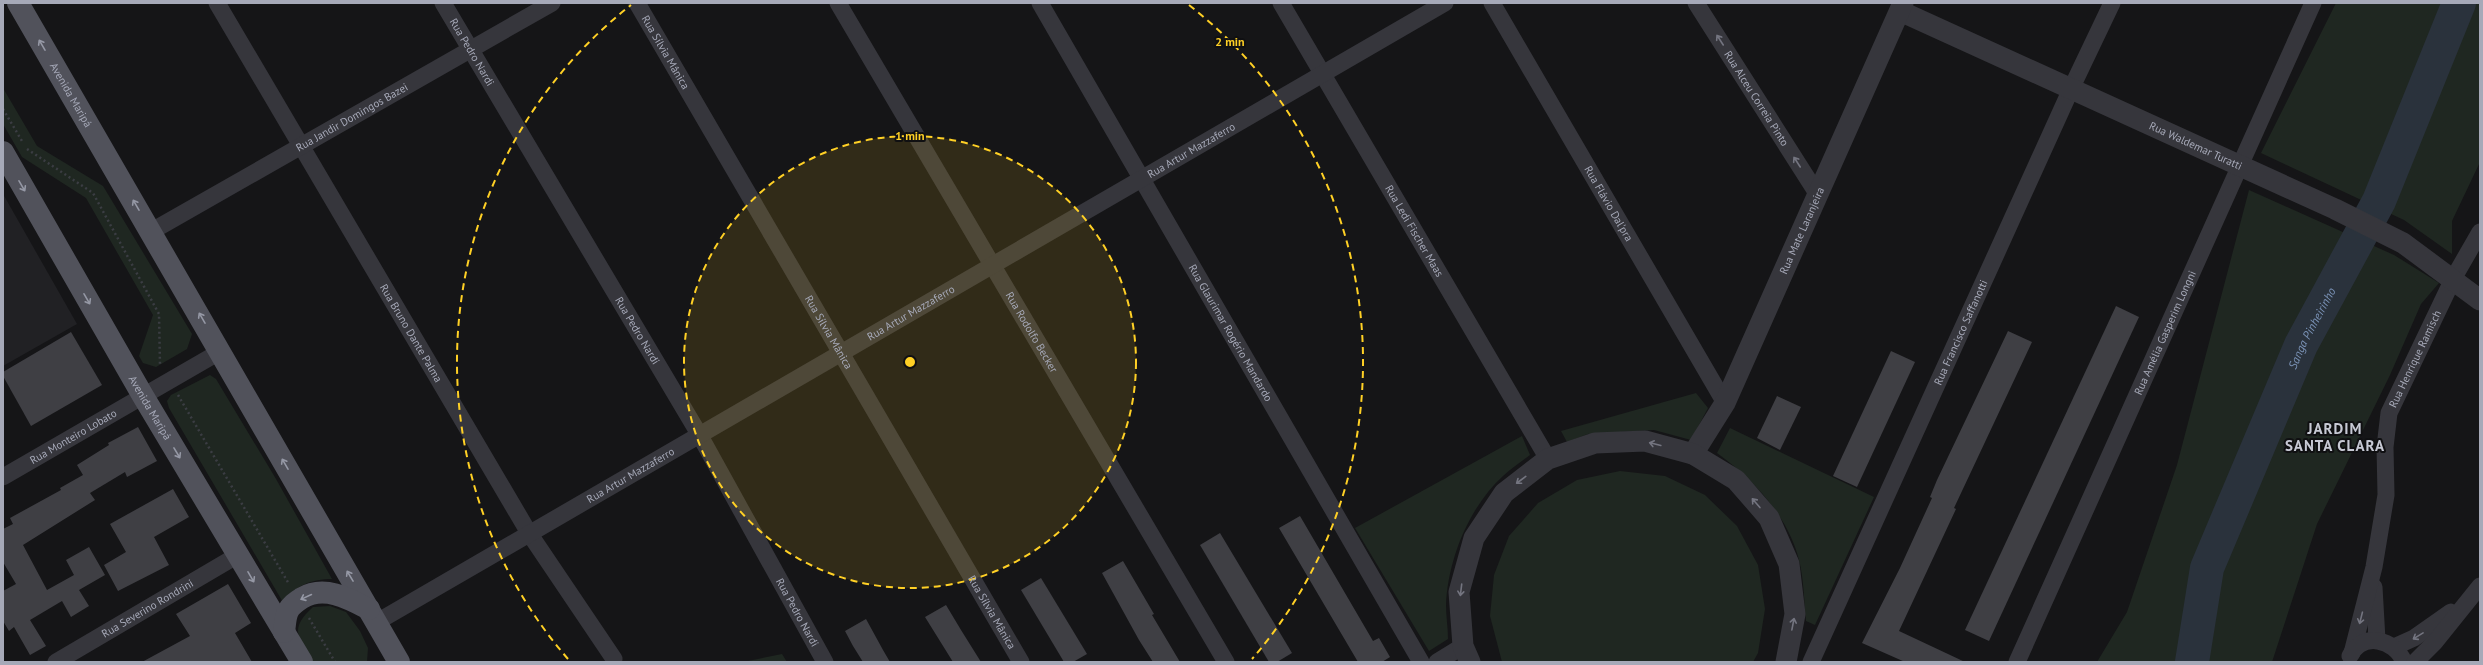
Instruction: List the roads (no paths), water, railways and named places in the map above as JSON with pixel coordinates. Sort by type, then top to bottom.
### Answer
[{"type":"main road","name":"Avenida Maripá","points":[[18,3],[373,615]]},
{"type":"main road","name":"Avenida Maripá","points":[[3,152],[143,396],[302,662]]},
{"type":"main road","points":[[284,632],[288,611],[293,603],[309,594],[326,592],[344,596],[373,615],[396,661]]},
{"type":"street","name":"Rua Bruno Dante Palma","points":[[217,3],[529,533],[614,659]]},
{"type":"street","name":"Rua Pedro Nardi","points":[[443,3],[699,434],[825,662]]},
{"type":"street","name":"Rua Jandir Domingos Bazei","points":[[152,232],[552,3]]},
{"type":"street","name":"Rua Sílvia Mânica","points":[[638,3],[1021,662]]},
{"type":"street","name":"Rua Rodolfo Becker","points":[[838,3],[1226,662]]},
{"type":"street","name":"Rua Glaurimar Rogério Mandardo","points":[[1040,3],[1421,662]]},
{"type":"street","name":"Rua Ledi Fischer Maas","points":[[1281,3],[1548,459]]},
{"type":"street","name":"Rua Artur Mazzaferro","points":[[373,615],[529,533],[1445,3]]},
{"type":"street","name":"Rua Flávio Dal'pra","points":[[1492,3],[1725,403]]},
{"type":"street","name":"Rua Alceu Correia Pinto","points":[[1696,3],[1818,194]]},
{"type":"street","name":"Rua Francisco Saffanotti","points":[[1811,662],[2071,89],[2112,3]]},
{"type":"street","name":"Rua Amélia Gasperim Longni","points":[[2017,662],[2238,165],[2313,3]]},
{"type":"street","name":"Rua Mate Laranjeira","points":[[1693,454],[1725,403],[1901,7]]},
{"type":"street","name":"Rua Waldemar Turatti","points":[[1901,7],[2071,89],[2335,208],[2403,243],[2480,300]]},
{"type":"street","name":"Rua Henrique Ramisch","points":[[2350,657],[2374,567],[2386,495],[2384,447],[2389,413],[2453,279],[2480,232]]},
{"type":"street","name":"Rua Monteiro Lobato","points":[[3,477],[221,351]]},
{"type":"street","points":[[1437,662],[1467,654],[1459,592],[1474,538],[1504,493],[1548,459],[1595,443],[1645,441],[1693,454],[1736,480],[1769,518],[1789,564],[1795,614],[1786,662]]},
{"type":"street","name":"Rua Severino Rondrini","points":[[56,662],[238,555]]},
{"type":"street","name":"Rua Henrique Ramisch","points":[[2374,567],[2376,640]]},
{"type":"street","points":[[2394,647],[2420,635],[2476,591]]},
{"type":"street","points":[[2415,662],[2435,642],[2476,591]]},
{"type":"street","points":[[2350,657],[2359,646],[2376,640],[2386,642],[2394,647],[2404,662]]},
{"type":"waterway","name":"Sanga Pinheirinho","points":[[2192,662],[2207,568],[2301,345],[2379,201],[2459,3]]},
{"type":"district","name":"JARDIM SANTA CLARA","points":[[2335,436]]}]
